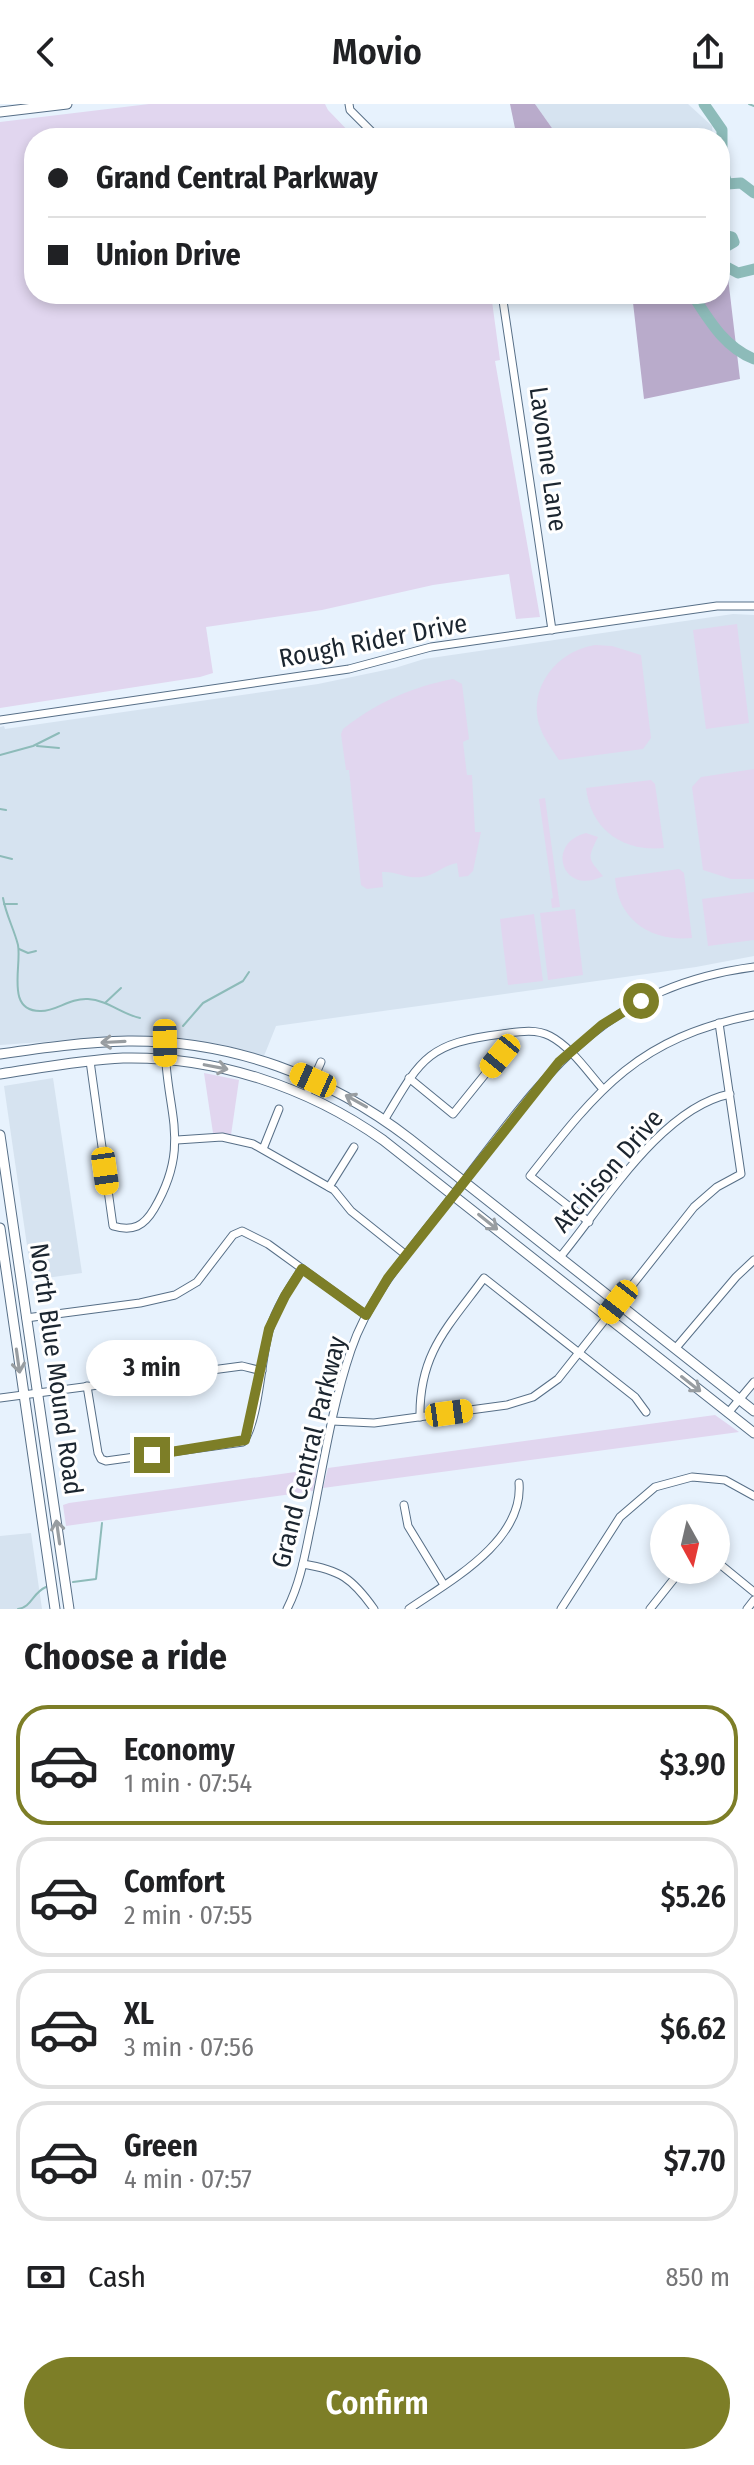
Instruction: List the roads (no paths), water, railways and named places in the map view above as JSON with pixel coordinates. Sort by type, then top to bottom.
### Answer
[{"type":"main road","points":[[0,112],[67,104]]},
{"type":"main road","points":[[0,1054],[99,1043],[165,1043],[241,1055],[313,1080],[385,1119],[754,1411]]},
{"type":"main road","points":[[0,1074],[121,1058],[165,1060],[243,1073],[306,1096],[367,1129],[754,1433]]},
{"type":"main road","name":"North Blue Mound Road","points":[[0,1135],[69,1609]]},
{"type":"main road","name":"North Blue Mound Road","points":[[0,1228],[55,1609]]},
{"type":"street","points":[[349,104],[350,110],[368,128]]},
{"type":"street","name":"Lavonne Lane","points":[[503,304],[552,630]]},
{"type":"street","name":"Rough Rider Drive","points":[[0,720],[349,669],[431,647],[717,606],[754,606]]},
{"type":"street","name":"Grand Central Parkway","points":[[287,1609],[303,1564],[332,1421],[351,1351],[366,1315],[388,1278],[541,1082],[569,1052],[611,1019],[664,990],[711,974],[754,967]]},
{"type":"street","points":[[589,1222],[530,1176],[581,1111],[602,1088],[651,1052],[686,1034],[754,1015]]},
{"type":"street","points":[[332,1421],[364,1424],[507,1405],[526,1400],[553,1384],[694,1207],[717,1187],[741,1174],[719,1023]]},
{"type":"street","points":[[385,1119],[409,1078],[425,1059],[447,1045],[504,1034],[541,1032],[553,1037],[602,1088]]},
{"type":"street","points":[[409,1078],[453,1114],[503,1052],[504,1034]]},
{"type":"street","points":[[90,1061],[113,1226],[136,1228],[146,1222],[165,1191],[177,1140],[165,1043]]},
{"type":"street","points":[[306,1096],[321,1062]]},
{"type":"street","name":"Atchison Drive","points":[[561,1256],[648,1147],[666,1129],[695,1108],[730,1094]]},
{"type":"street","points":[[263,1149],[279,1109]]},
{"type":"street","points":[[177,1140],[233,1138],[263,1149],[329,1187],[351,1211],[406,1255]]},
{"type":"street","points":[[329,1187],[354,1147]]},
{"type":"street","points":[[26,1318],[140,1303],[175,1295],[197,1282],[239,1231],[254,1235],[366,1315]]},
{"type":"street","points":[[675,1349],[754,1260]]},
{"type":"street","points":[[87,1386],[99,1457],[106,1461],[243,1442],[248,1434],[269,1329],[302,1269]]},
{"type":"street","points":[[420,1417],[421,1383],[430,1354],[484,1278],[635,1397],[646,1412]]},
{"type":"street","points":[[0,1398],[242,1366],[262,1371]]},
{"type":"street","points":[[728,1413],[754,1382]]},
{"type":"street","points":[[561,1609],[620,1517],[655,1487],[692,1477],[725,1480],[754,1496]]},
{"type":"street","points":[[409,1609],[475,1564],[498,1539],[518,1505],[519,1483]]},
{"type":"street","points":[[404,1505],[408,1526],[444,1585]]},
{"type":"street","points":[[303,1564],[340,1573],[357,1586],[374,1609]]},
{"type":"street","points":[[730,1572],[754,1592]]},
{"type":"street","points":[[650,1609],[670,1584]]},
{"type":"street","points":[[747,1609],[754,1600]]},
{"type":"waterway","points":[[704,104],[721,128]]},
{"type":"waterway","points":[[749,104],[754,106]]},
{"type":"waterway","points":[[730,184],[741,183],[754,193]]},
{"type":"waterway","points":[[730,236],[734,242],[730,244]]},
{"type":"waterway","points":[[730,269],[738,273],[754,269]]},
{"type":"waterway","points":[[699,304],[726,340],[754,359]]},
{"type":"waterway","points":[[0,755],[33,746],[59,733]]},
{"type":"waterway","points":[[37,746],[59,748]]},
{"type":"waterway","points":[[0,809],[6,810]]},
{"type":"waterway","points":[[0,856],[12,859]]},
{"type":"waterway","points":[[3,898],[18,945],[18,986],[23,1004],[41,1011],[88,999],[140,1018]]},
{"type":"waterway","points":[[4,904],[17,904]]},
{"type":"waterway","points":[[19,949],[28,953],[36,951]]},
{"type":"waterway","points":[[183,1026],[203,1003],[243,981],[249,972]]},
{"type":"waterway","points":[[105,1003],[121,988]]},
{"type":"waterway","points":[[73,1582],[96,1579],[102,1523]]},
{"type":"waterway","points":[[18,1609],[26,1606],[46,1587]]}]
